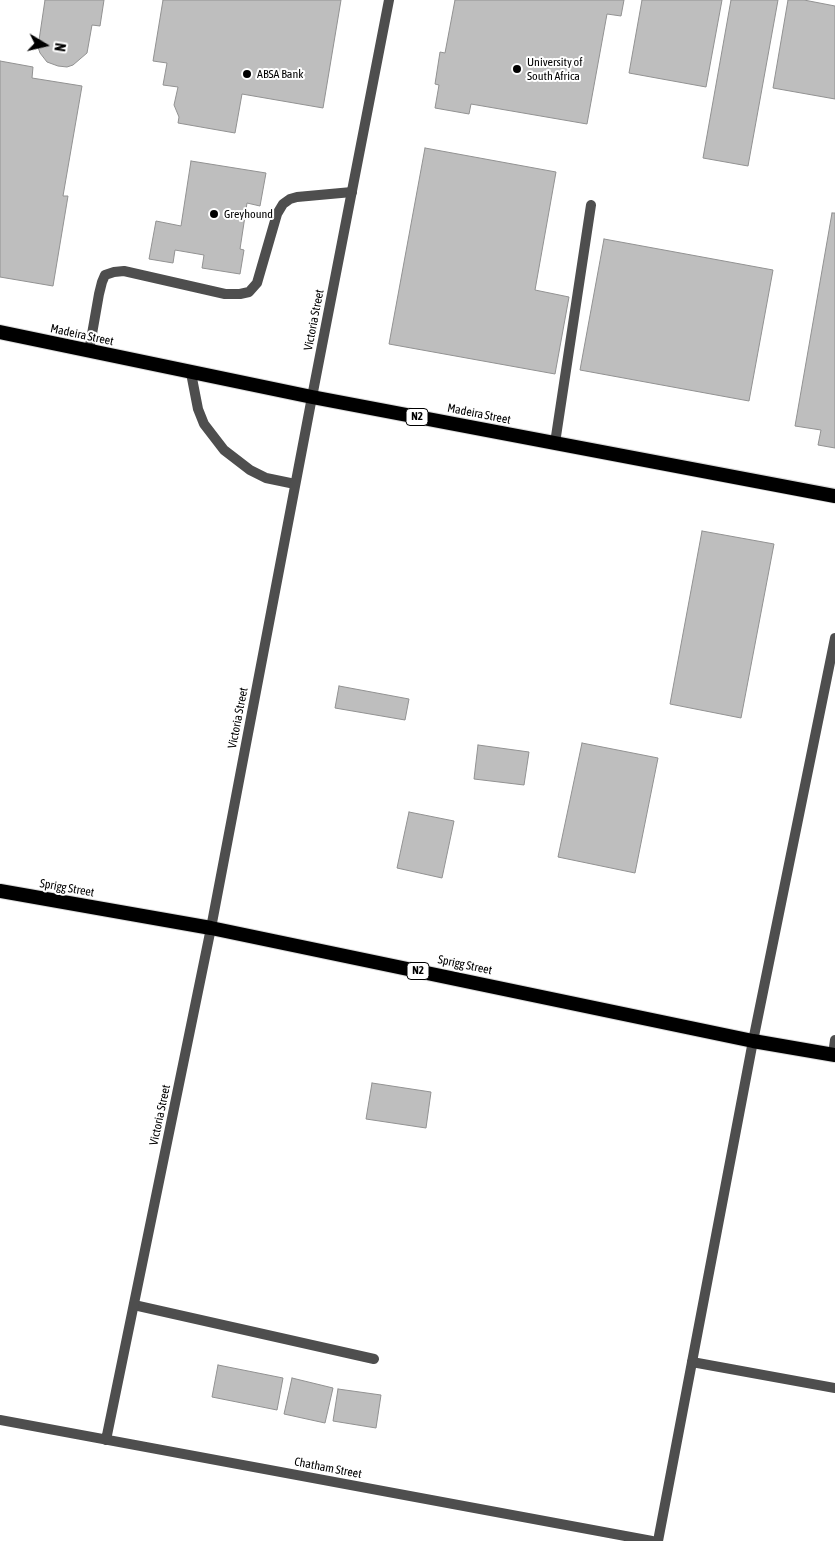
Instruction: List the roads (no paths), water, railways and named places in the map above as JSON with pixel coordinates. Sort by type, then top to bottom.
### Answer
[{"type":"highway","name":"Madeira Street","points":[[0,332],[312,397],[835,496]]},
{"type":"highway","name":"Sprigg Street","points":[[0,891],[211,928],[754,1041],[834,1055]]},
{"type":"street","name":"Victoria Street","points":[[106,1440],[211,928],[389,0]]},
{"type":"street","points":[[89,352],[99,294],[106,275],[124,271],[224,294],[249,292],[257,283],[277,214],[283,204],[297,197],[352,192]]},
{"type":"street","points":[[555,443],[591,205]]},
{"type":"street","points":[[191,373],[198,409],[204,424],[224,450],[250,470],[266,478],[295,484]]},
{"type":"street","points":[[658,1541],[754,1041],[835,638]]},
{"type":"street","points":[[834,1055],[835,1040]]},
{"type":"street","points":[[134,1305],[374,1359]]},
{"type":"street","points":[[692,1362],[835,1388]]},
{"type":"street","name":"Chatham Street","points":[[0,1420],[652,1541]]},
{"type":"place","name":"University of South Africa","points":[[517,69]]},
{"type":"place","name":"ABSA Bank","points":[[247,74]]},
{"type":"place","name":"Greyhound","points":[[214,214]]}]
